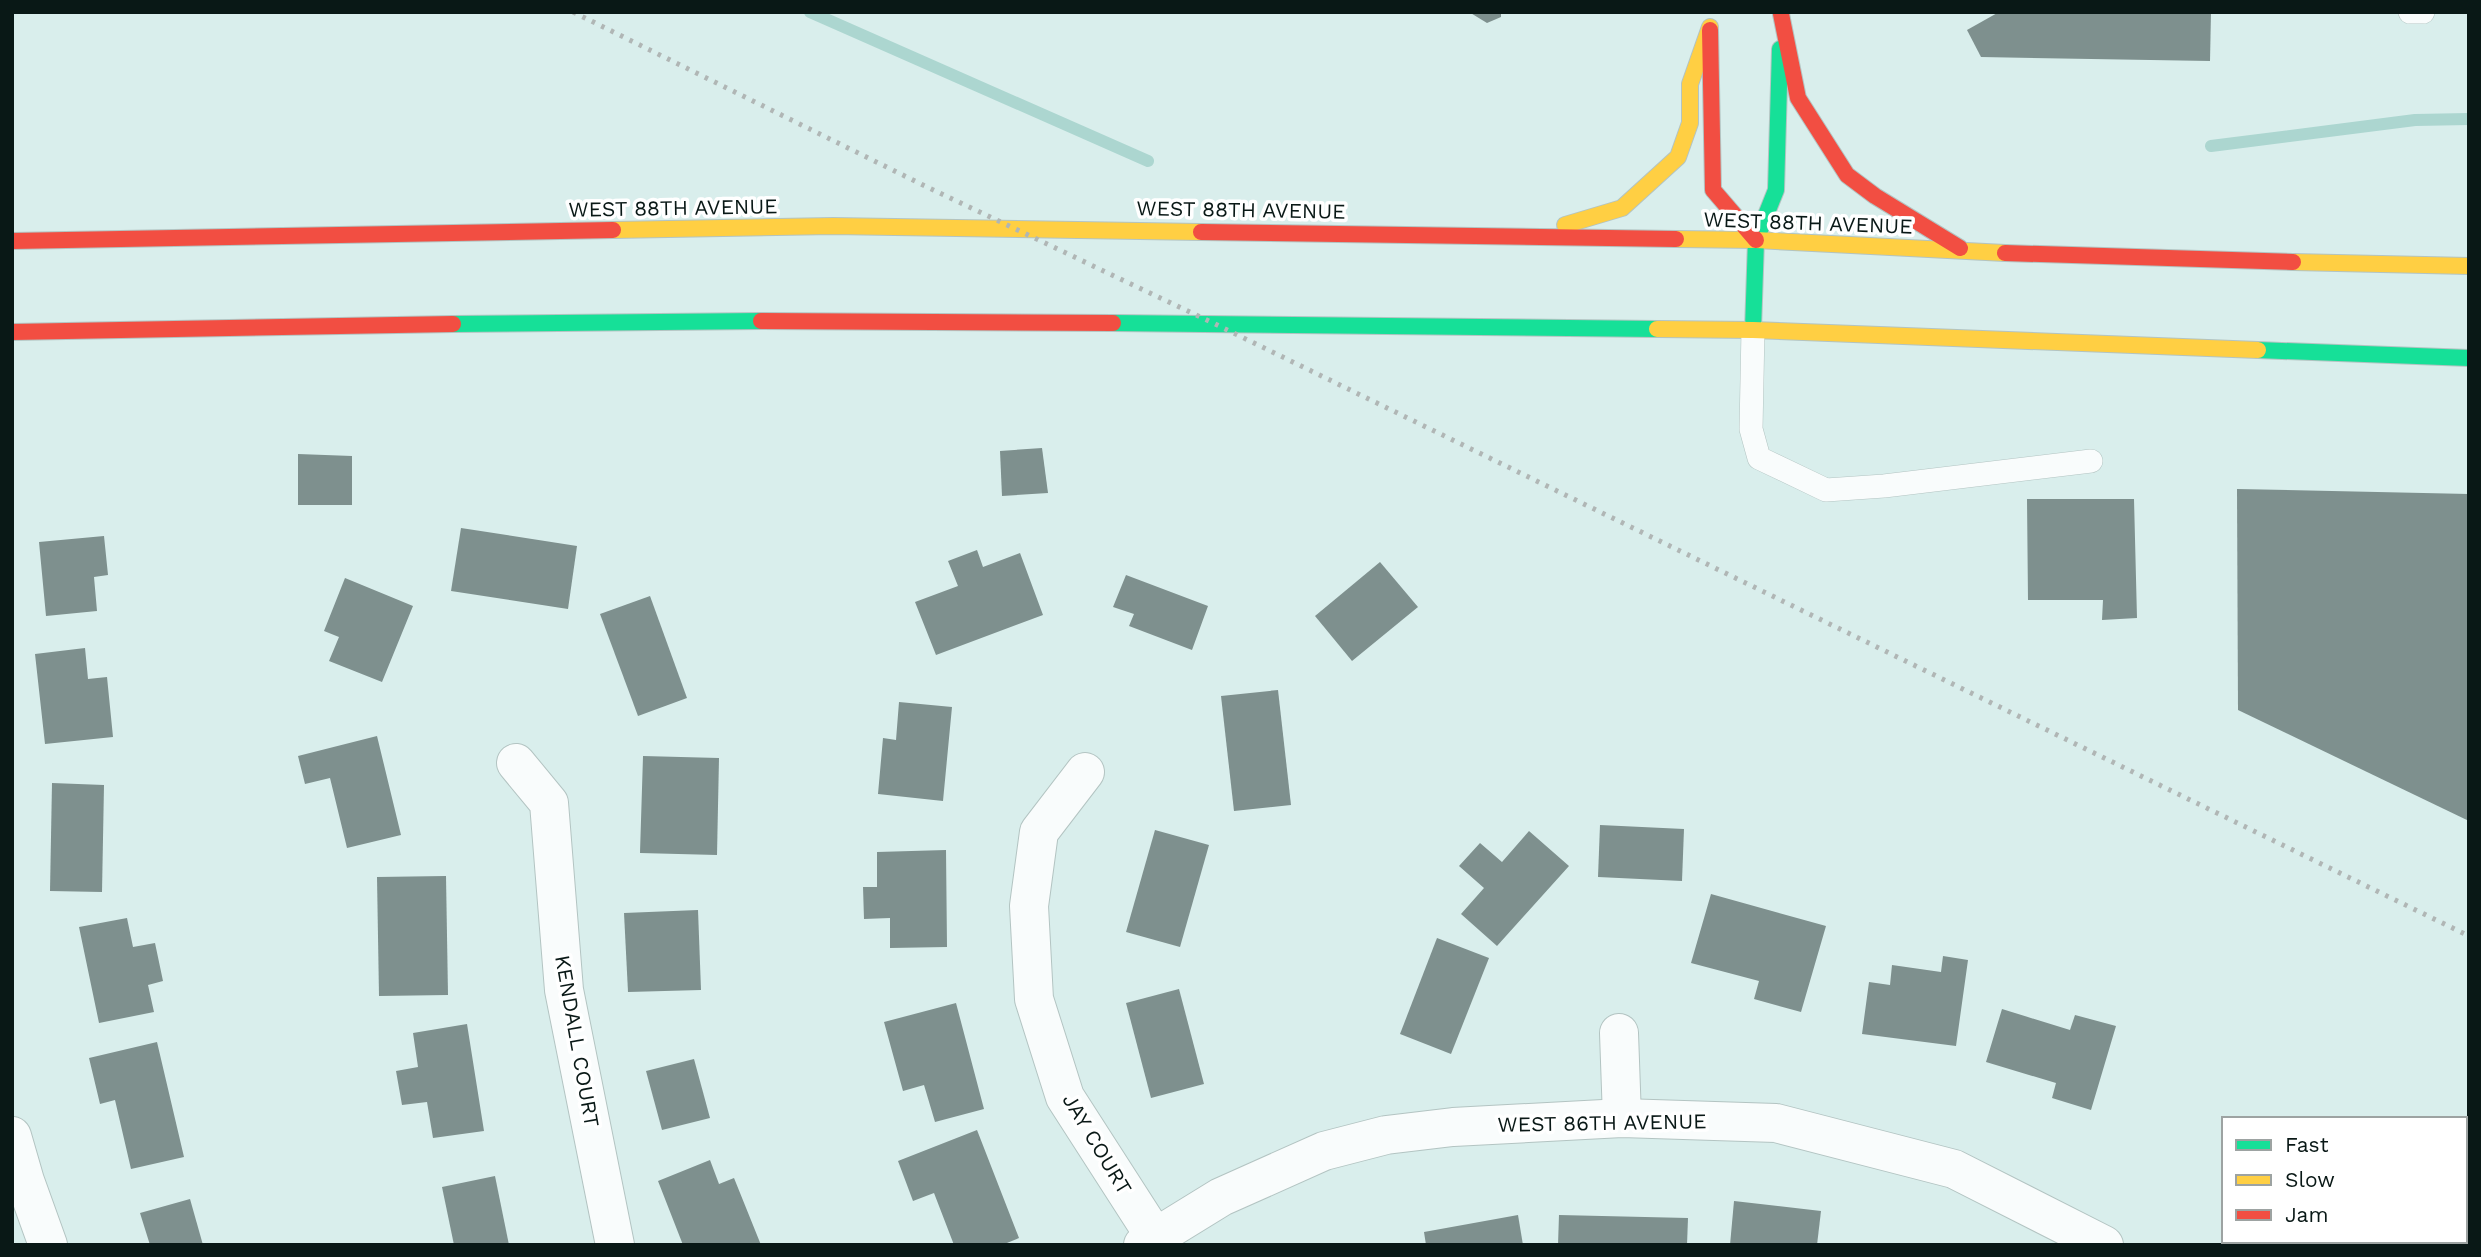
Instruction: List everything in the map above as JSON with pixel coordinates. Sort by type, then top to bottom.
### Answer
[{"type":"main road","points":[[1754,330],[1756,240],[1776,190],[1781,13]]},
{"type":"main road","points":[[1781,13],[1798,97],[1847,175],[1875,196],[1965,251]]},
{"type":"main road","points":[[1710,20],[1713,190],[1756,240]]},
{"type":"main road","points":[[1528,236],[1622,208],[1678,157],[1690,123],[1690,84],[1710,20]]},
{"type":"main road","name":"WEST 88TH AVENUE","points":[[12,241],[833,226],[1756,240],[2088,257],[2469,266]]},
{"type":"main road","points":[[12,332],[657,320],[1754,330],[2469,358]]},
{"type":"street","name":"KENDALL COURT","points":[[516,763],[549,803],[564,990],[615,1245]]},
{"type":"street","name":"JAY COURT","points":[[1085,772],[1039,832],[1028,906],[1034,999],[1065,1097],[1149,1241]]},
{"type":"street","points":[[1619,1033],[1622,1118]]},
{"type":"street","name":"WEST 86TH AVENUE","points":[[1149,1241],[1221,1197],[1324,1151],[1386,1135],[1454,1127],[1622,1118],[1776,1123],[1954,1169],[2104,1245]]},
{"type":"street","points":[[12,1136],[48,1245]]},
{"type":"lane","points":[[2410,12],[2423,12]]},
{"type":"lane","points":[[1754,330],[1751,429],[1759,458],[1826,489],[1884,486],[2091,461]]},
{"type":"lane","points":[[12,352],[46,332]]},
{"type":"building","points":[[1469,12],[1501,12],[1501,17],[1487,23]]},
{"type":"building","points":[[1999,12],[2211,12],[2210,61],[1981,57],[1967,30]]},
{"type":"building","points":[[1042,448],[1048,493],[1002,496],[1000,451]]},
{"type":"building","points":[[298,454],[352,456],[352,505],[298,505]]},
{"type":"building","points":[[2237,489],[2469,494],[2469,821],[2238,710]]},
{"type":"building","points":[[2027,499],[2134,499],[2137,618],[2102,620],[2103,600],[2028,600]]},
{"type":"building","points":[[461,528],[577,546],[568,609],[451,591]]},
{"type":"building","points":[[104,536],[108,575],[94,577],[97,611],[46,616],[39,542]]},
{"type":"building","points":[[977,550],[983,567],[1020,553],[1043,615],[936,655],[915,602],[958,586],[948,561]]},
{"type":"building","points":[[1380,562],[1418,607],[1352,661],[1315,616]]},
{"type":"building","points":[[1126,575],[1208,606],[1192,650],[1129,626],[1134,614],[1113,607]]},
{"type":"building","points":[[345,578],[413,606],[382,682],[329,661],[339,637],[324,631]]},
{"type":"building","points":[[650,596],[687,698],[638,716],[600,614]]},
{"type":"building","points":[[85,648],[88,679],[107,677],[113,737],[45,744],[35,654]]},
{"type":"building","points":[[1278,690],[1291,805],[1234,811],[1221,696]]},
{"type":"building","points":[[899,702],[952,707],[943,801],[878,794],[883,738],[896,740]]},
{"type":"building","points":[[377,736],[401,835],[347,848],[330,778],[305,784],[298,756]]},
{"type":"building","points":[[643,756],[719,758],[717,855],[640,853]]},
{"type":"building","points":[[52,783],[104,785],[102,892],[50,891]]},
{"type":"building","points":[[1600,825],[1684,829],[1682,881],[1598,877]]},
{"type":"building","points":[[1155,830],[1209,845],[1180,947],[1126,932]]},
{"type":"building","points":[[1529,831],[1569,866],[1497,946],[1461,914],[1484,888],[1459,866],[1480,843],[1502,862]]},
{"type":"building","points":[[946,850],[947,947],[890,948],[890,918],[864,919],[863,887],[877,887],[877,852]]},
{"type":"building","points":[[446,876],[448,995],[379,996],[377,877]]},
{"type":"building","points":[[1711,894],[1826,926],[1801,1012],[1754,999],[1759,981],[1691,963]]},
{"type":"building","points":[[698,910],[701,990],[628,992],[624,913]]},
{"type":"building","points":[[127,918],[133,947],[155,943],[163,981],[148,985],[154,1012],[99,1023],[79,927]]},
{"type":"building","points":[[1437,938],[1489,958],[1451,1054],[1400,1034]]},
{"type":"building","points":[[1943,956],[1968,960],[1956,1046],[1862,1034],[1869,982],[1890,985],[1892,965],[1941,972]]},
{"type":"building","points":[[1179,989],[1204,1084],[1151,1098],[1126,1003]]},
{"type":"building","points":[[956,1003],[984,1109],[935,1122],[924,1085],[903,1091],[884,1022]]},
{"type":"building","points":[[2002,1009],[2070,1030],[2075,1015],[2116,1026],[2091,1110],[2052,1098],[2056,1083],[1986,1062]]},
{"type":"building","points":[[467,1024],[484,1131],[433,1138],[427,1102],[402,1105],[396,1071],[418,1067],[413,1033]]},
{"type":"building","points":[[157,1042],[184,1157],[131,1169],[115,1100],[100,1104],[89,1058]]},
{"type":"building","points":[[694,1059],[710,1118],[662,1130],[646,1071]]},
{"type":"building","points":[[977,1130],[1019,1238],[1002,1245],[954,1245],[934,1193],[913,1201],[898,1161]]},
{"type":"building","points":[[710,1160],[719,1184],[734,1178],[761,1245],[683,1245],[658,1181]]},
{"type":"building","points":[[495,1176],[509,1245],[454,1245],[442,1187]]},
{"type":"building","points":[[190,1199],[203,1245],[150,1245],[140,1213]]},
{"type":"building","points":[[1734,1201],[1821,1211],[1817,1245],[1730,1245]]},
{"type":"building","points":[[1518,1215],[1523,1245],[1426,1245],[1424,1232]]},
{"type":"building","points":[[1559,1215],[1688,1218],[1687,1245],[1558,1245]]},
{"type":"building","points":[[2352,1243],[2450,1243],[2449,1245]]},
{"type":"waterway","points":[[810,12],[1148,161]]},
{"type":"waterway","points":[[2211,146],[2415,120],[2469,119]]},
{"type":"railway","points":[[573,12],[923,185],[1213,323],[2469,936]]},
{"type":"traffic: fast","points":[[1753,330],[1756,240],[1776,190],[1780,49]]},
{"type":"traffic: fast","points":[[453,324],[761,321]]},
{"type":"traffic: fast","points":[[1113,323],[1657,329]]},
{"type":"traffic: fast","points":[[2258,350],[2469,358]]},
{"type":"traffic: slow","points":[[1565,225],[1622,208],[1678,157],[1690,123],[1690,84],[1710,27]]},
{"type":"traffic: slow","points":[[613,230],[833,226],[1201,232]]},
{"type":"traffic: slow","points":[[1676,239],[1756,240],[2005,253]]},
{"type":"traffic: slow","points":[[2293,262],[2469,266]]},
{"type":"traffic: slow","points":[[1657,329],[1753,330],[2258,350]]},
{"type":"traffic: jam","points":[[1781,14],[1798,98],[1847,175],[1875,196],[1960,248]]},
{"type":"traffic: jam","points":[[1710,30],[1713,190],[1756,240]]},
{"type":"traffic: jam","points":[[12,241],[613,230]]},
{"type":"traffic: jam","points":[[1201,232],[1676,239]]},
{"type":"traffic: jam","points":[[2005,253],[2293,262]]},
{"type":"traffic: jam","points":[[761,321],[1113,323]]},
{"type":"traffic: jam","points":[[12,332],[453,324]]}]
